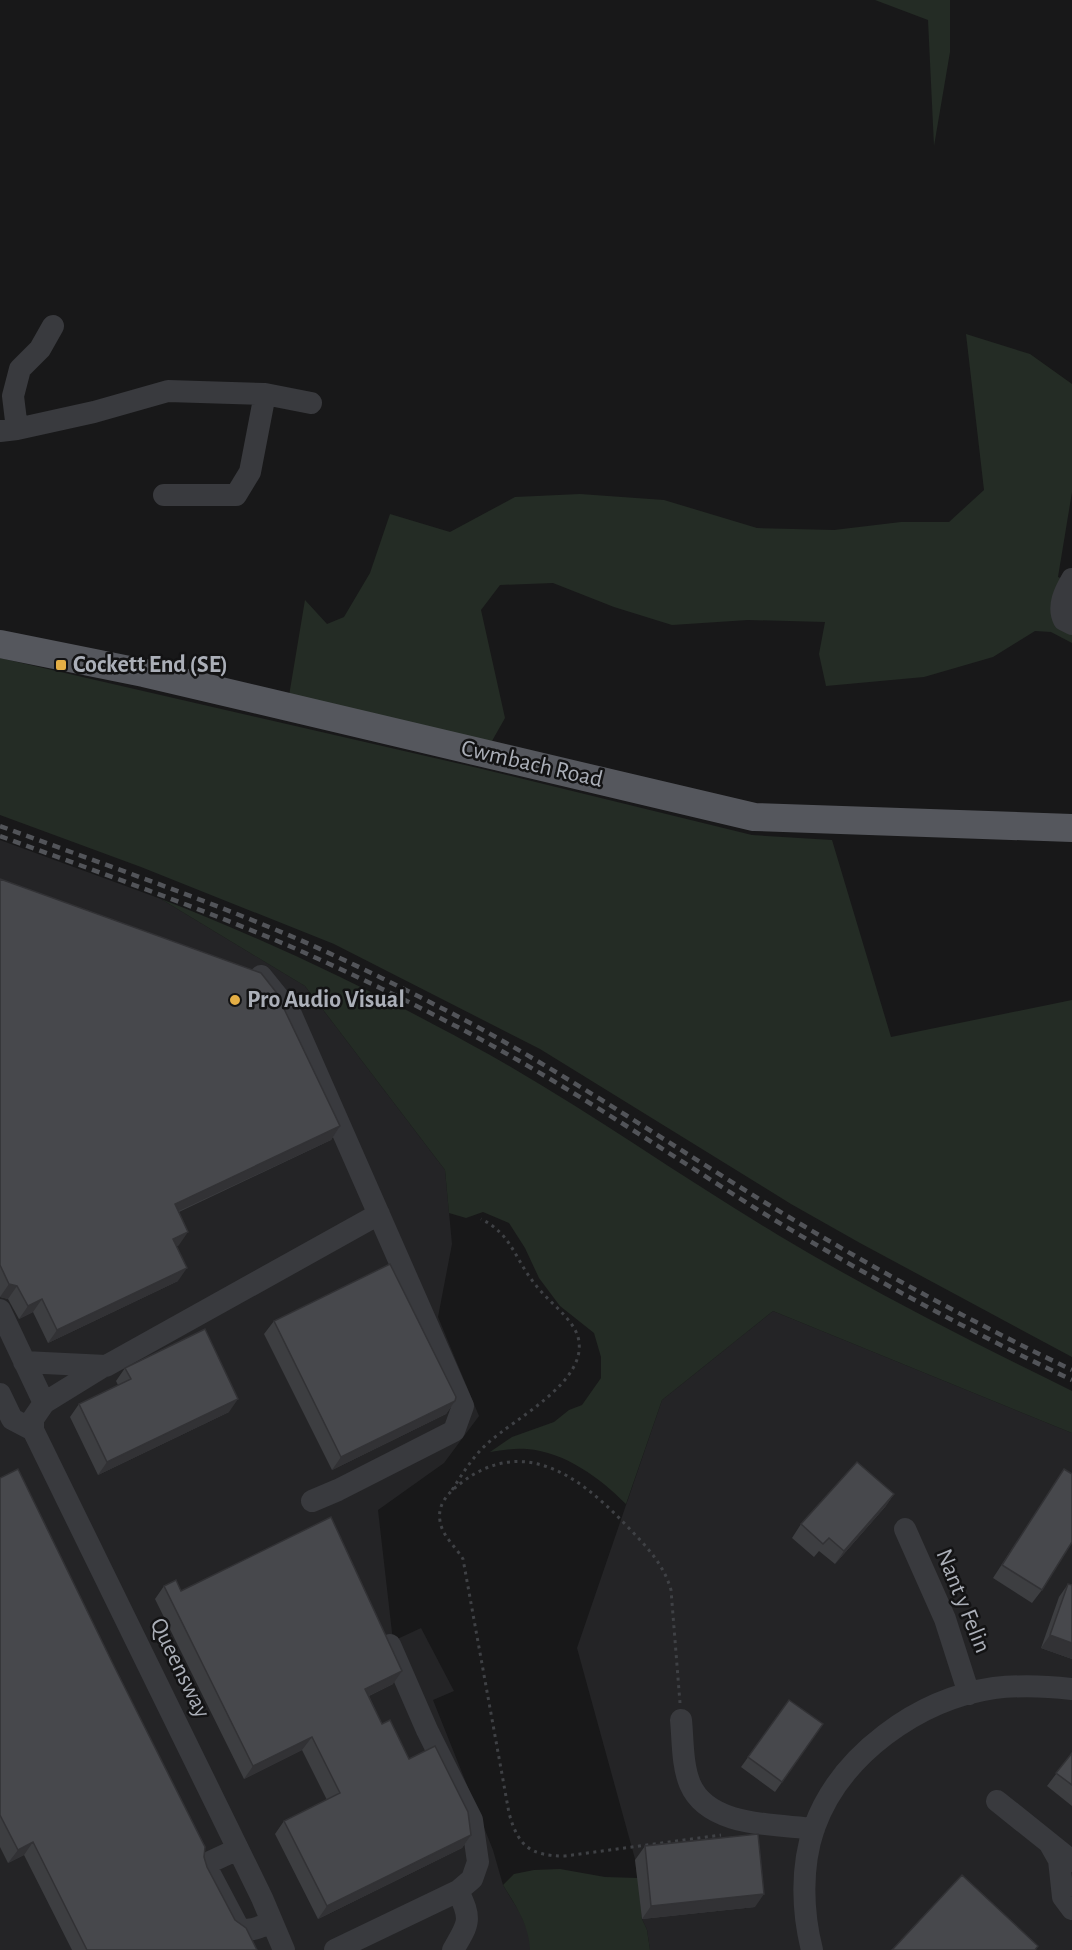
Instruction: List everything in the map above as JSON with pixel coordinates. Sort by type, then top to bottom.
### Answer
[{"type":"main road","name":"Cwmbach Road","points":[[0,644],[155,676],[754,817],[1072,828]]},
{"type":"street","points":[[53,326],[40,349],[20,369],[8,430],[94,412],[168,391],[265,394],[311,403]]},
{"type":"street","points":[[164,495],[236,495],[249,472],[265,394]]},
{"type":"street","points":[[1072,579],[1065,591],[1060,613],[1064,620],[1072,624]]},
{"type":"street","points":[[239,968],[260,975],[290,1012],[463,1406],[454,1431],[312,1501]]},
{"type":"street","points":[[0,1394],[12,1419],[38,1414],[106,1366],[379,1214]]},
{"type":"street","name":"Queensway","points":[[0,1310],[24,1362],[38,1414],[284,1950]]},
{"type":"street","points":[[24,1362],[106,1366]]},
{"type":"street","name":"Nant y Felin","points":[[905,1529],[945,1619],[969,1694]]},
{"type":"street","points":[[335,1950],[458,1891],[472,1879],[478,1862],[472,1820],[427,1730],[381,1626]]},
{"type":"street","points":[[812,1950],[805,1910],[804,1881],[814,1829],[838,1783],[864,1753],[919,1714],[969,1694],[994,1688],[1021,1686],[1072,1689]]},
{"type":"street","points":[[681,1720],[689,1782],[695,1793],[710,1809],[719,1814],[744,1820],[814,1829]]},
{"type":"street","points":[[997,1801],[1072,1861]]},
{"type":"street","points":[[1049,1842],[1059,1860],[1063,1897],[1072,1909]]},
{"type":"street","points":[[238,1849],[210,1862],[208,1867],[210,1874],[238,1927],[247,1931],[272,1922]]},
{"type":"street","points":[[453,1950],[469,1916],[458,1891]]},
{"type":"path","points":[[481,1219],[492,1224],[506,1236],[534,1284],[569,1322],[578,1336],[579,1348],[577,1363],[565,1380],[487,1443],[470,1462],[442,1502],[440,1521],[449,1541],[464,1559],[509,1813],[515,1834],[520,1841],[533,1850],[553,1856],[729,1834]]},
{"type":"path","points":[[450,1492],[471,1476],[486,1469],[527,1461],[565,1473],[605,1503],[648,1547],[666,1574],[671,1590],[681,1720]]},
{"type":"shaded area","points":[[875,0],[950,0],[950,52],[934,146],[928,20]]},
{"type":"shaded area","points":[[966,334],[1030,354],[1072,384],[1072,492],[1058,577],[1072,583],[1072,643],[1051,632],[1035,631],[993,657],[924,677],[826,686],[819,654],[825,622],[748,620],[672,625],[614,607],[553,583],[500,585],[481,610],[505,718],[488,748],[288,702],[305,600],[327,624],[344,617],[370,573],[390,514],[450,532],[515,497],[580,494],[664,500],[757,528],[834,530],[901,522],[949,522],[984,490]]},
{"type":"shaded area","points":[[0,658],[478,768],[752,835],[832,840],[891,1037],[1072,1000],[1072,1357],[791,1204],[540,1049],[334,944],[141,867],[0,815]]},
{"type":"shaded area","points":[[0,840],[161,899],[305,986],[445,1170],[452,1244],[438,1317],[479,1416],[444,1463],[378,1510],[393,1641],[421,1628],[454,1691],[433,1700],[493,1850],[503,1885],[530,1935],[530,1950],[0,1950]]},
{"type":"shaded area","points":[[161,899],[287,952],[451,1033],[563,1099],[742,1213],[850,1277],[1072,1391],[1072,1433],[773,1311],[662,1400],[626,1504],[593,1476],[555,1455],[522,1449],[490,1452],[512,1437],[554,1422],[569,1410],[582,1405],[601,1378],[601,1357],[594,1333],[560,1306],[539,1278],[525,1248],[509,1223],[483,1212],[466,1218],[449,1213],[445,1170],[305,986]]},
{"type":"shaded area","points":[[773,1311],[1072,1433],[1072,1950],[650,1950],[647,1930],[642,1919],[635,1859],[577,1648],[662,1400]]},
{"type":"shaded area","points":[[560,1869],[605,1877],[638,1878],[642,1919],[647,1930],[650,1950],[530,1950],[524,1924],[503,1885],[514,1874],[534,1870]]},
{"type":"building","points":[[0,879],[261,973],[276,992],[340,1126],[175,1204],[188,1232],[173,1239],[187,1268],[57,1330],[42,1299],[28,1306],[17,1286],[9,1284],[0,1265]]},
{"type":"building","points":[[390,1264],[456,1397],[455,1401],[341,1457],[274,1321]]},
{"type":"building","points":[[205,1329],[238,1399],[107,1462],[79,1404],[131,1379],[125,1368]]},
{"type":"building","points":[[857,1462],[894,1494],[844,1551],[829,1538],[823,1544],[801,1524]]},
{"type":"building","points":[[18,1469],[205,1847],[204,1857],[207,1867],[235,1920],[246,1928],[257,1950],[87,1950],[33,1842],[18,1850],[0,1815],[0,1478]]},
{"type":"building","points":[[1064,1469],[1072,1474],[1072,1542],[1042,1590],[1002,1565]]},
{"type":"building","points":[[331,1517],[402,1671],[365,1689],[382,1724],[390,1720],[409,1759],[435,1746],[468,1812],[471,1835],[327,1906],[284,1821],[340,1793],[312,1737],[253,1766],[164,1586],[176,1580],[181,1591]]},
{"type":"building","points":[[1068,1584],[1072,1585],[1072,1643],[1050,1635]]},
{"type":"building","points":[[789,1700],[823,1724],[782,1782],[748,1757]]},
{"type":"building","points":[[1072,1753],[1072,1785],[1056,1773]]},
{"type":"building","points":[[758,1834],[764,1894],[651,1906],[645,1846]]},
{"type":"building","points":[[962,1875],[1038,1946],[1035,1950],[892,1950]]},
{"type":"railway","points":[[0,826],[151,881],[300,940],[431,1003],[549,1068],[843,1249],[956,1312],[1072,1370]]},
{"type":"railway","points":[[0,836],[258,933],[338,968],[426,1011],[544,1075],[763,1213],[839,1258],[954,1321],[1072,1380]]},
{"type":"place","name":"Cockett End (SE)","points":[[61,665]]},
{"type":"place","name":"Pro Audio Visual","points":[[235,1000]]}]
